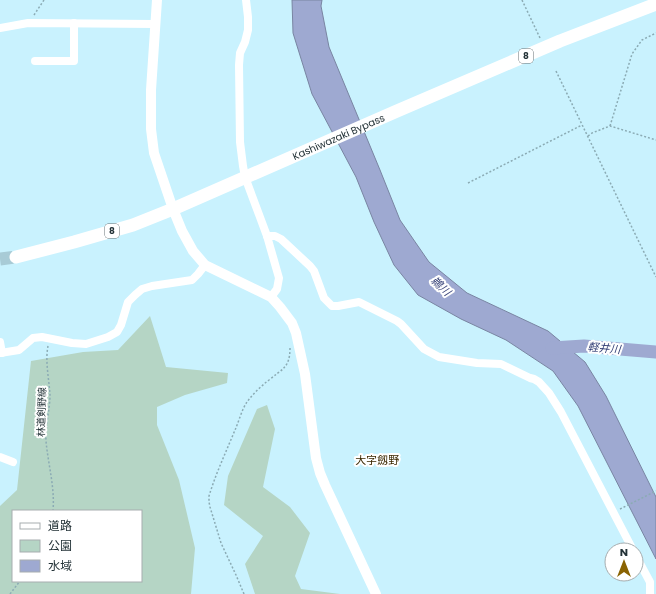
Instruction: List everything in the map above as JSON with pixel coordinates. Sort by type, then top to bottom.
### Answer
[{"type":"highway","name":"Kashiwazaki Bypass","points":[[16,256],[74,242],[133,225],[560,41],[656,4]]},
{"type":"street","points":[[157,0],[151,90],[151,129],[154,153],[173,209],[182,231],[193,251],[205,265],[271,297],[292,323],[296,333],[305,374],[316,458],[320,473],[376,594]]},
{"type":"street","points":[[246,0],[248,30],[240,53],[239,65],[240,142],[245,177],[267,236],[279,278],[277,289],[271,297]]},
{"type":"street","points":[[0,28],[28,23],[155,24]]},
{"type":"street","points":[[35,61],[74,61],[74,23]]},
{"type":"street","points":[[267,236],[275,236],[281,239],[310,266],[314,271],[324,298],[332,306],[359,302],[397,321],[424,349],[439,357],[477,363],[501,364],[539,382],[549,393],[561,412],[629,542]]},
{"type":"street","points":[[0,342],[1,353],[19,350],[33,338],[42,336],[72,343],[86,344],[108,337],[117,332],[121,325],[128,302],[142,289],[192,280],[205,265]]},
{"type":"street","points":[[0,458],[13,462]]},
{"type":"street","points":[[644,571],[650,582],[650,594]]},
{"type":"path","points":[[28,23],[44,0]]},
{"type":"path","points":[[522,0],[542,41]]},
{"type":"path","points":[[610,126],[632,54],[642,40],[656,33]]},
{"type":"path","points":[[556,71],[656,277]]},
{"type":"path","points":[[468,184],[582,125]]},
{"type":"path","points":[[588,136],[610,126],[656,140]]},
{"type":"path","name":"林道剣野線","points":[[49,338],[47,349],[47,370],[50,398],[46,440],[52,484],[53,510]]},
{"type":"path","points":[[244,594],[221,543],[210,507],[209,496],[224,455],[246,403],[260,388],[285,367],[289,357],[289,345]]},
{"type":"path","points":[[617,511],[656,491]]},
{"type":"path","points":[[10,594],[19,582]]},
{"type":"green space","points":[[150,316],[166,367],[228,373],[227,383],[185,395],[157,407],[157,425],[179,480],[195,548],[191,594],[0,594],[0,506],[17,490],[31,361],[83,352],[118,350]]},
{"type":"green space","points":[[267,405],[275,429],[263,487],[290,507],[310,533],[295,576],[301,589],[340,594],[255,594],[245,564],[263,536],[224,505],[228,476],[257,409]]},
{"type":"water","name":"鵜川","points":[[292,0],[322,0],[321,6],[329,47],[400,220],[429,262],[467,293],[548,331],[585,362],[606,396],[656,497],[656,559],[578,406],[553,371],[506,340],[461,319],[418,295],[394,265],[374,222],[356,177],[312,94],[293,33]]},
{"type":"waterway","name":"軽井川","points":[[552,348],[584,346],[656,352]]},
{"type":"tunnel","points":[[0,259],[16,257]]},
{"type":"district","name":"大字劔野","points":[[377,460]]}]
